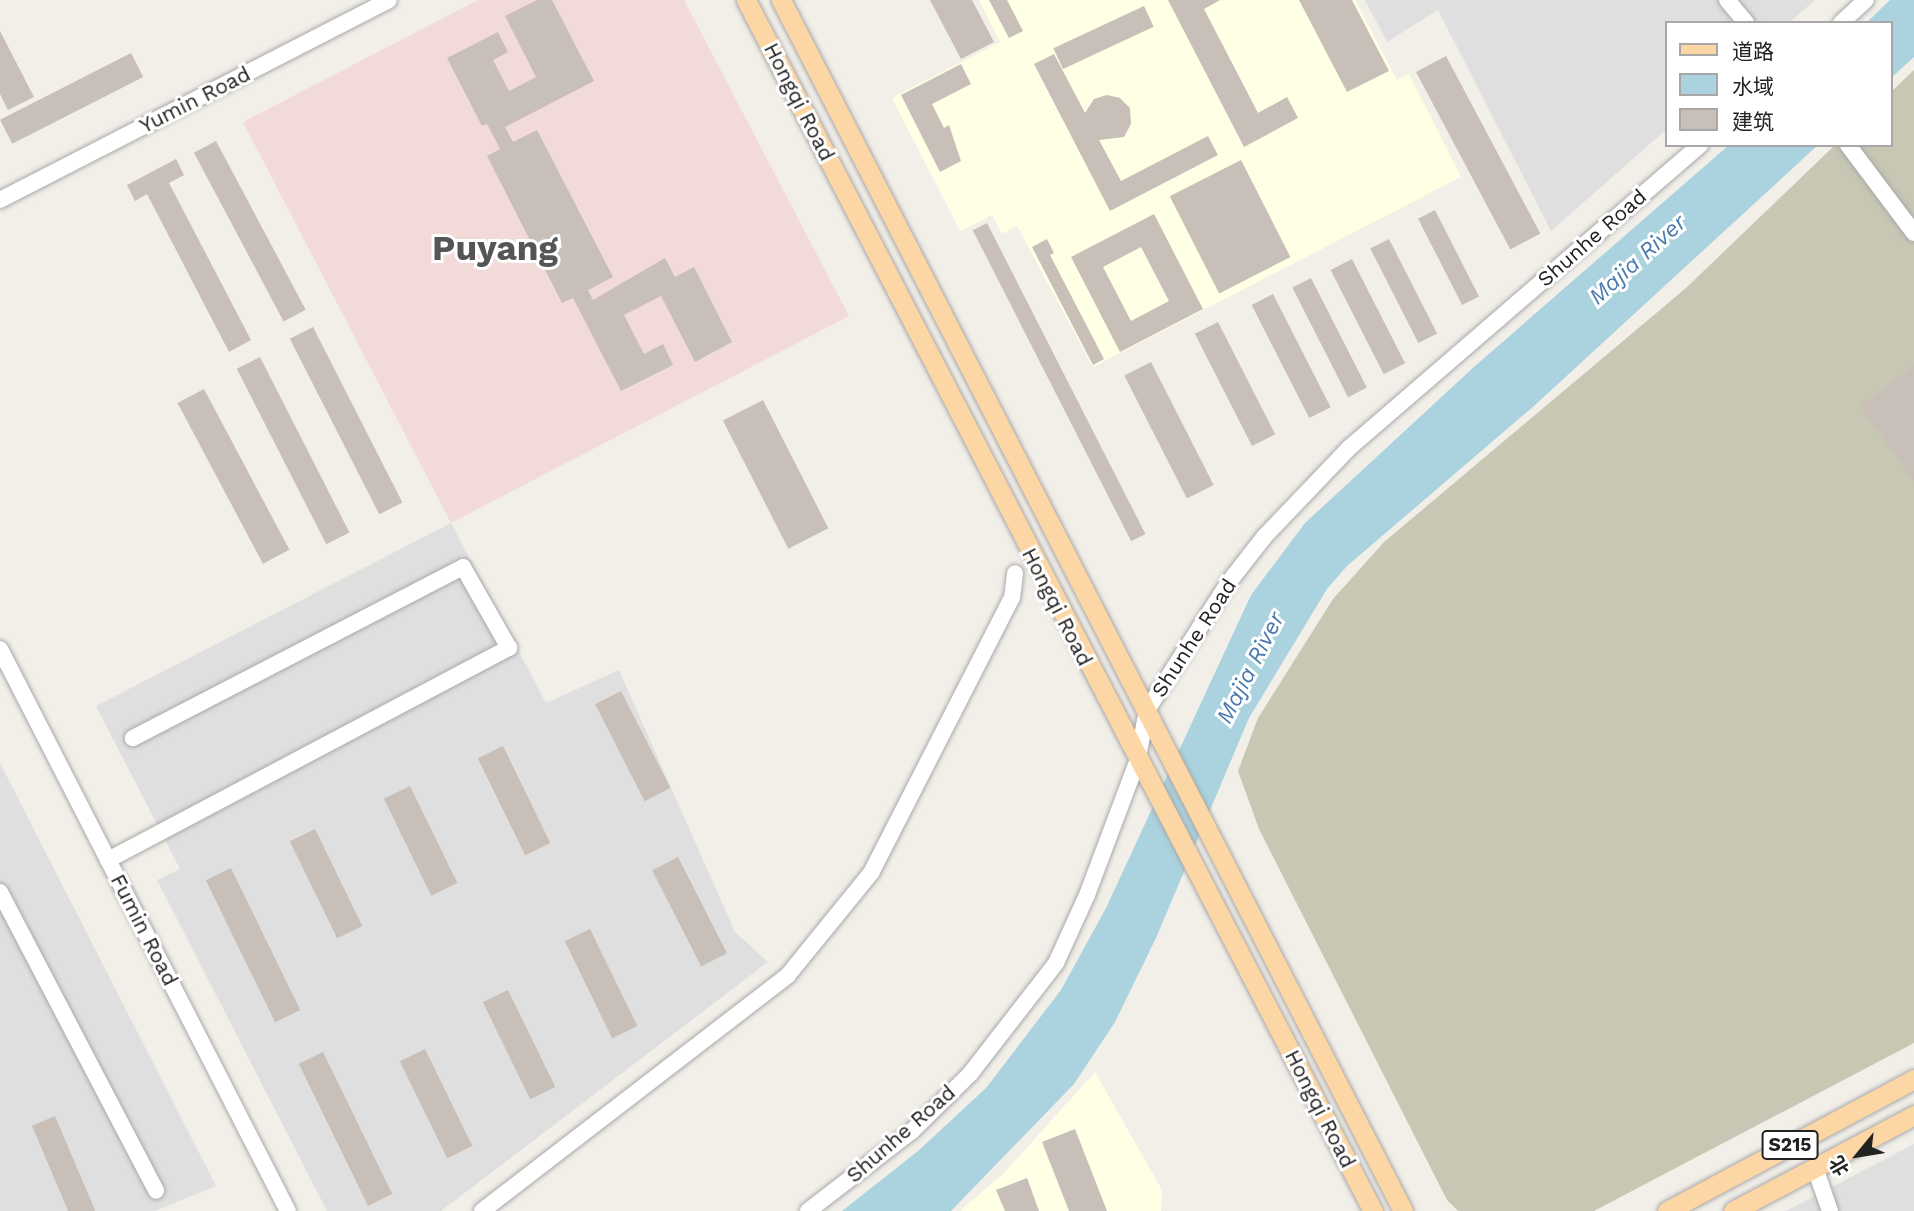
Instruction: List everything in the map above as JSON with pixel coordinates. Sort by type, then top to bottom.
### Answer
[{"type":"main road","name":"Hongqi Road","points":[[746,0],[1137,762],[1373,1211]]},
{"type":"main road","name":"Hongqi Road","points":[[781,0],[1403,1207]]},
{"type":"main road","points":[[946,391],[975,376]]},
{"type":"main road","name":"S215","points":[[1667,1211],[1914,1079]]},
{"type":"main road","name":"S215","points":[[1733,1211],[1914,1115]]},
{"type":"street","name":"Yumin Road","points":[[0,200],[389,0]]},
{"type":"street","points":[[1727,0],[1744,21]]},
{"type":"street","points":[[1843,21],[1866,0]]},
{"type":"street","name":"Shunhe Road","points":[[808,1211],[912,1131],[979,1064],[1025,1008],[1056,963],[1087,895],[1137,762],[1147,710],[1228,582],[1300,496],[1349,448],[1698,147]]},
{"type":"street","points":[[1850,147],[1911,223]]},
{"type":"street","points":[[108,860],[509,648],[463,567],[133,738]]},
{"type":"street","points":[[482,1211],[788,975],[871,873],[1012,598],[1015,573]]},
{"type":"street","name":"Fumin Road","points":[[0,649],[288,1211]]},
{"type":"street","points":[[0,892],[156,1191]]},
{"type":"street","points":[[1815,1168],[1830,1211]]},
{"type":"shaded area","points":[[478,0],[684,0],[849,316],[451,523],[243,122]]},
{"type":"shaded area","points":[[979,0],[1355,0],[1397,80],[1409,74],[1461,177],[1093,367],[1017,226],[1002,234],[992,215],[960,231],[892,98],[1000,42]]},
{"type":"shaded area","points":[[1365,0],[1815,0],[1791,21],[1666,21],[1666,130],[1551,231],[1438,10],[1387,42]]},
{"type":"shaded area","points":[[1914,70],[1914,1043],[1594,1211],[1458,1211],[1447,1200],[1259,829],[1238,771],[1258,718],[1333,599],[1384,542],[1686,288],[1833,147],[1893,147],[1893,90]]},
{"type":"shaded area","points":[[451,523],[546,703],[619,670],[735,932],[768,962],[441,1211],[327,1211],[157,880],[180,869],[96,706]]},
{"type":"shaded area","points":[[0,763],[216,1186],[155,1211],[0,1211]]},
{"type":"shaded area","points":[[1095,1072],[1162,1190],[1161,1211],[960,1211],[1004,1173]]},
{"type":"shaded area","points":[[1914,1144],[1914,1211],[1786,1211]]},
{"type":"water","points":[[1890,0],[1914,0],[1914,57],[1893,76],[1893,21],[1868,21]]},
{"type":"water","name":"Majia River","points":[[1727,147],[1816,147],[1534,406],[1347,566],[1327,589],[1249,718],[1156,938],[1115,1022],[1074,1084],[951,1211],[842,1211],[918,1151],[986,1088],[1061,990],[1106,908],[1251,595],[1305,523],[1475,366]]},
{"type":"building","points":[[537,0],[552,0],[594,81],[505,127],[513,142],[537,130],[613,277],[588,290],[593,300],[665,258],[675,277],[694,267],[732,342],[695,362],[661,296],[624,315],[644,354],[663,344],[673,365],[621,391],[573,298],[562,303],[487,156],[500,149],[487,124],[482,126],[447,58],[498,32],[508,52],[493,60],[509,91],[536,77],[505,16]]},
{"type":"building","points":[[930,0],[972,0],[994,42],[961,59]]},
{"type":"building","points":[[989,0],[1007,0],[1023,31],[1009,38]]},
{"type":"building","points":[[1168,0],[1220,0],[1204,9],[1258,113],[1287,97],[1298,118],[1244,147]]},
{"type":"building","points":[[1299,0],[1352,0],[1389,71],[1347,92]]},
{"type":"building","points":[[1144,6],[1154,27],[1063,69],[1053,48]]},
{"type":"building","points":[[0,31],[34,97],[8,110],[0,94]]},
{"type":"building","points":[[131,53],[143,77],[12,144],[0,120]]},
{"type":"building","points":[[1054,54],[1085,113],[1094,99],[1107,95],[1120,98],[1130,108],[1131,124],[1124,137],[1099,140],[1121,181],[1208,136],[1218,155],[1110,211],[1034,64]]},
{"type":"building","points":[[1446,56],[1540,233],[1510,249],[1416,72]]},
{"type":"building","points":[[961,64],[971,84],[932,104],[944,128],[949,125],[961,161],[940,172],[901,95]]},
{"type":"building","points":[[216,141],[306,310],[284,321],[194,153]]},
{"type":"building","points":[[176,159],[184,175],[169,183],[251,340],[229,352],[147,194],[135,201],[127,185]]},
{"type":"building","points":[[1241,160],[1290,257],[1219,293],[1170,196]]},
{"type":"building","points":[[1435,210],[1479,296],[1462,305],[1418,219]]},
{"type":"building","points":[[1154,214],[1203,309],[1120,352],[1071,257]],"holes":[[[1141,247],[1169,301],[1131,321],[1103,267]]]},
{"type":"building","points":[[987,223],[1145,534],[1131,541],[973,230]]},
{"type":"building","points":[[1047,239],[1054,253],[1050,255],[1104,359],[1093,365],[1032,247]]},
{"type":"building","points":[[1389,239],[1437,333],[1418,343],[1370,249]]},
{"type":"building","points":[[1352,259],[1405,363],[1384,374],[1331,270]]},
{"type":"building","points":[[1311,278],[1367,388],[1348,397],[1292,288]]},
{"type":"building","points":[[1273,294],[1331,407],[1309,418],[1252,305]]},
{"type":"building","points":[[1218,322],[1275,434],[1252,446],[1195,334]]},
{"type":"building","points":[[313,327],[402,503],[379,514],[290,339]]},
{"type":"building","points":[[260,357],[349,533],[326,544],[237,369]]},
{"type":"building","points":[[1151,362],[1214,485],[1187,499],[1124,376]]},
{"type":"building","points":[[1914,365],[1914,481],[1860,407]]},
{"type":"building","points":[[204,389],[289,550],[263,564],[178,403]]},
{"type":"building","points":[[763,400],[828,528],[788,549],[723,420]]},
{"type":"building","points":[[621,691],[670,788],[645,801],[595,704]]},
{"type":"building","points":[[503,746],[550,843],[525,855],[478,758]]},
{"type":"building","points":[[410,786],[457,883],[431,896],[384,799]]},
{"type":"building","points":[[315,829],[362,926],[337,938],[290,841]]},
{"type":"building","points":[[678,857],[727,953],[701,966],[652,870]]},
{"type":"building","points":[[231,868],[300,1010],[275,1022],[206,880]]},
{"type":"building","points":[[590,929],[637,1026],[612,1038],[565,941]]},
{"type":"building","points":[[508,990],[555,1087],[530,1099],[483,1002]]},
{"type":"building","points":[[425,1049],[472,1146],[447,1158],[400,1061]]},
{"type":"building","points":[[323,1052],[392,1194],[368,1206],[299,1064]]},
{"type":"building","points":[[55,1116],[95,1211],[68,1211],[32,1126]]},
{"type":"building","points":[[1075,1129],[1107,1211],[1069,1211],[1042,1142]]},
{"type":"building","points":[[1027,1178],[1039,1211],[1005,1211],[996,1190]]},
{"type":"district","name":"Puyang","points":[[495,248]]}]
